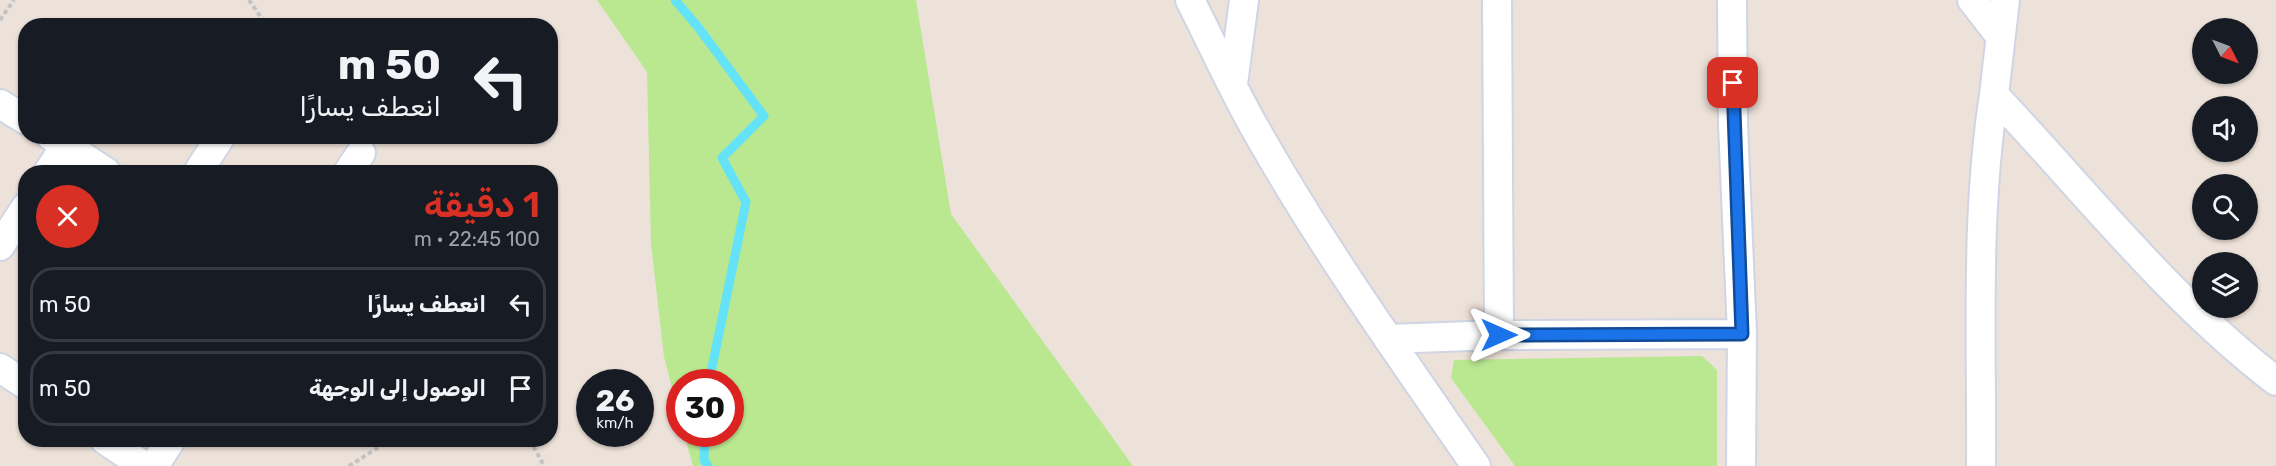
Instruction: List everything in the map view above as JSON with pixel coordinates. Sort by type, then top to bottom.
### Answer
[{"type":"street","points":[[1190,0],[1256,129],[1304,210],[1388,339],[1476,466]]},
{"type":"street","points":[[1233,84],[1244,0]]},
{"type":"street","points":[[1497,0],[1499,335]]},
{"type":"street","points":[[1732,0],[1733,124],[1742,334],[1741,466]]},
{"type":"street","points":[[1972,0],[2000,36]]},
{"type":"street","points":[[1982,466],[1983,227],[1986,150],[2005,0]]},
{"type":"street","points":[[1994,95],[2140,256],[2240,353],[2276,381]]},
{"type":"street","points":[[0,104],[18,115]]},
{"type":"street","points":[[51,165],[61,144]]},
{"type":"street","points":[[68,144],[97,165]]},
{"type":"street","points":[[203,165],[217,144]]},
{"type":"street","points":[[0,246],[18,219]]},
{"type":"street","points":[[1388,339],[1499,335],[1742,334]]},
{"type":"street","points":[[0,368],[18,380]]},
{"type":"street","points":[[116,447],[144,466]]},
{"type":"street","points":[[154,466],[166,447]]},
{"type":"path","points":[[0,20],[14,0]]},
{"type":"path","points":[[249,0],[261,18]]},
{"type":"path","points":[[349,466],[379,447]]},
{"type":"path","points":[[534,447],[544,466]]},
{"type":"green space","points":[[597,0],[916,0],[951,214],[1133,466],[693,466],[688,447],[744,447],[744,369],[667,369],[651,244],[647,72]]},
{"type":"green space","points":[[1702,356],[1717,370],[1717,466],[1515,466],[1451,378],[1454,360]]},
{"type":"waterway","points":[[675,0],[698,27],[764,116],[722,158],[746,202],[712,369]]},
{"type":"waterway","points":[[704,447],[704,460],[708,466]]},
{"type":"route","points":[[1499,335],[1742,334],[1733,83]]}]
